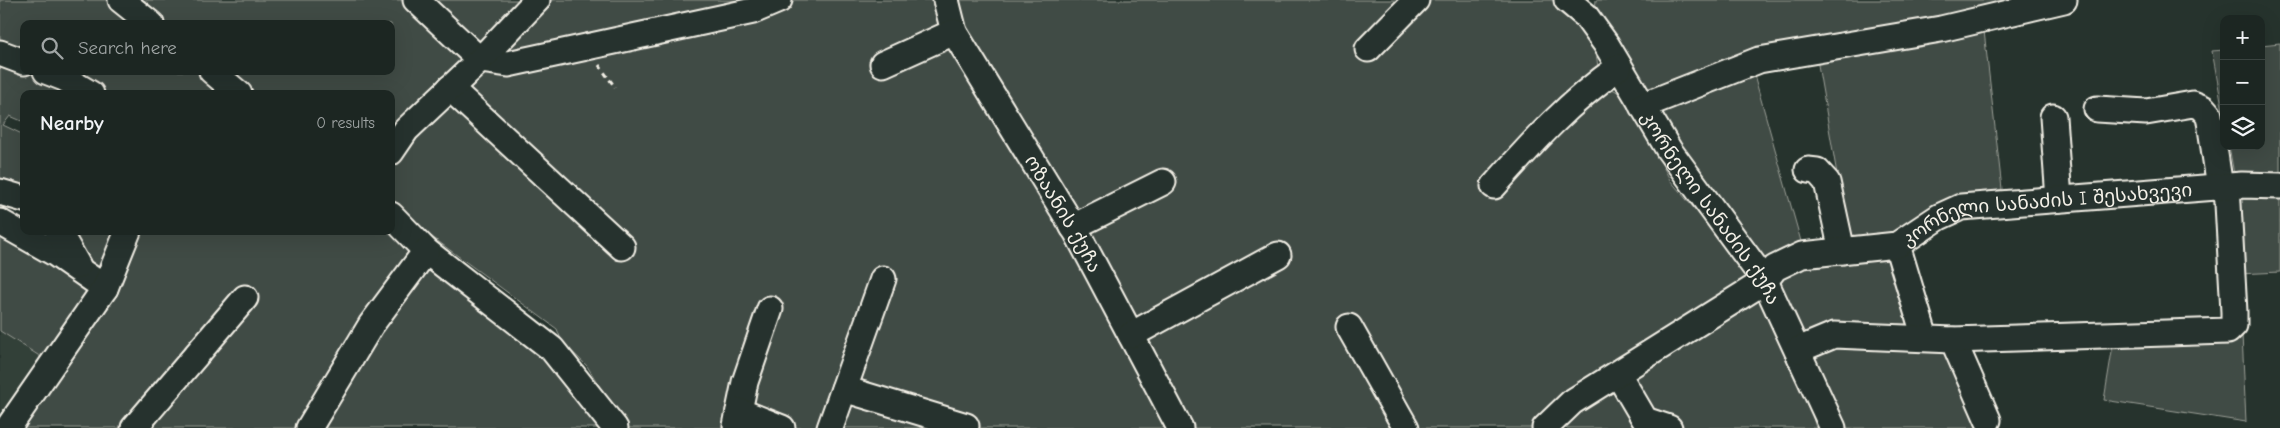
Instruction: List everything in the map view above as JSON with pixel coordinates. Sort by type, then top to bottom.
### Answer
[{"type":"street","points":[[121,0],[146,20]]},
{"type":"street","points":[[416,0],[480,60],[508,64],[753,11],[779,0]]},
{"type":"street","points":[[395,146],[406,130],[480,60],[513,10],[537,0]]},
{"type":"street","name":"ოზაანის ქუჩა","points":[[946,0],[954,32],[1073,226],[1180,428]]},
{"type":"street","points":[[1368,49],[1416,0]]},
{"type":"street","points":[[1642,106],[1759,60],[1941,29],[2064,0]]},
{"type":"street","name":"კორნელი სანაძის ქუჩა","points":[[1579,5],[1606,44],[1669,150],[1766,281],[1833,428]]},
{"type":"street","points":[[883,64],[954,32]]},
{"type":"street","points":[[0,53],[20,60]]},
{"type":"street","points":[[1494,186],[1543,130],[1586,90],[1619,67]]},
{"type":"street","points":[[56,75],[84,90]]},
{"type":"street","points":[[217,75],[234,90]]},
{"type":"street","points":[[450,88],[622,247]]},
{"type":"street","points":[[1798,350],[1834,335],[1953,340],[2228,332],[2234,325],[2234,312],[2224,187],[2209,115],[2203,108],[2193,104],[2131,113],[2097,109]]},
{"type":"street","points":[[2053,117],[2059,199]]},
{"type":"street","points":[[1808,170],[1818,171],[1827,182],[1842,251]]},
{"type":"street","points":[[1073,226],[1163,182]]},
{"type":"street","name":"კორნელი სანაძის I შესახვევი","points":[[1545,428],[1572,402],[1766,281],[1775,268],[1802,255],[1897,245],[1939,217],[1961,207],[2224,187],[2280,186]]},
{"type":"street","points":[[0,192],[20,198]]},
{"type":"street","points":[[395,219],[426,252],[552,349],[615,428]]},
{"type":"street","points":[[0,222],[20,233]]},
{"type":"street","points":[[23,235],[56,254],[105,288]]},
{"type":"street","points":[[60,235],[80,270]]},
{"type":"street","points":[[8,428],[105,288],[126,235]]},
{"type":"street","points":[[1897,245],[1925,338]]},
{"type":"street","points":[[309,428],[371,325],[426,252]]},
{"type":"street","points":[[1131,335],[1278,254]]},
{"type":"street","points":[[830,428],[883,279]]},
{"type":"street","points":[[134,428],[245,298]]},
{"type":"street","points":[[770,309],[745,382],[737,419],[782,428]]},
{"type":"street","points":[[1349,327],[1406,428]]},
{"type":"street","points":[[1953,340],[1988,420]]},
{"type":"street","points":[[1618,374],[1645,420],[1669,428]]},
{"type":"street","points":[[844,389],[966,426]]},
{"type":"shaded area","points":[[0,0],[112,0],[137,20],[20,20],[20,75],[207,75],[223,90],[20,90],[20,120],[10,116],[3,125],[20,133],[20,192],[0,186]]},
{"type":"shaded area","points":[[130,0],[410,0],[458,50],[460,62],[395,134],[395,90],[241,90],[228,75],[395,75],[395,20],[157,20]]},
{"type":"shaded area","points":[[425,0],[523,0],[477,46]]},
{"type":"shaded area","points":[[547,0],[771,0],[499,58]]},
{"type":"shaded area","points":[[788,0],[938,0],[1083,258],[1171,428],[835,428],[888,271],[878,268],[824,428],[797,428],[744,406],[729,428],[625,428],[587,366],[562,342],[557,329],[401,214],[395,207],[395,164],[401,153],[458,89],[479,71]]},
{"type":"shaded area","points":[[956,0],[1555,0],[1562,4],[1596,51],[1599,77],[1604,85],[1616,91],[1633,107],[1670,180],[1751,276],[1534,428],[1188,428],[1138,325],[972,46]]},
{"type":"shaded area","points":[[1596,0],[2040,0],[1649,93],[1595,10]]},
{"type":"shaded area","points":[[1983,22],[2002,189],[1974,197],[1887,240],[1849,243],[1817,59]]},
{"type":"shaded area","points":[[2280,43],[2280,177],[2234,174],[2230,150],[2265,150],[2265,45]]},
{"type":"shaded area","points":[[2220,50],[2220,95],[2212,51]]},
{"type":"shaded area","points":[[1753,71],[1802,245],[1762,263],[1657,111]]},
{"type":"shaded area","points":[[2280,192],[2280,272],[2239,274],[2230,198]]},
{"type":"shaded area","points":[[0,228],[78,274],[89,293],[49,362],[0,331]]},
{"type":"shaded area","points":[[395,234],[416,249],[306,428],[14,428],[131,235]]},
{"type":"shaded area","points":[[68,235],[119,235],[100,272],[87,265]]},
{"type":"shaded area","points":[[1890,254],[1918,332],[1799,337],[1774,280],[1794,267]]},
{"type":"shaded area","points":[[425,262],[548,352],[600,428],[321,428]]},
{"type":"shaded area","points":[[1761,296],[1806,393],[1816,428],[1676,428],[1652,420],[1627,377]]},
{"type":"shaded area","points":[[0,331],[49,362],[0,423]]},
{"type":"shaded area","points":[[2242,334],[2246,422],[2104,400],[2114,339]]},
{"type":"shaded area","points":[[1833,341],[1950,350],[1982,428],[1840,428],[1804,353]]},
{"type":"shaded area","points":[[1615,384],[1652,428],[1552,428]]}]
